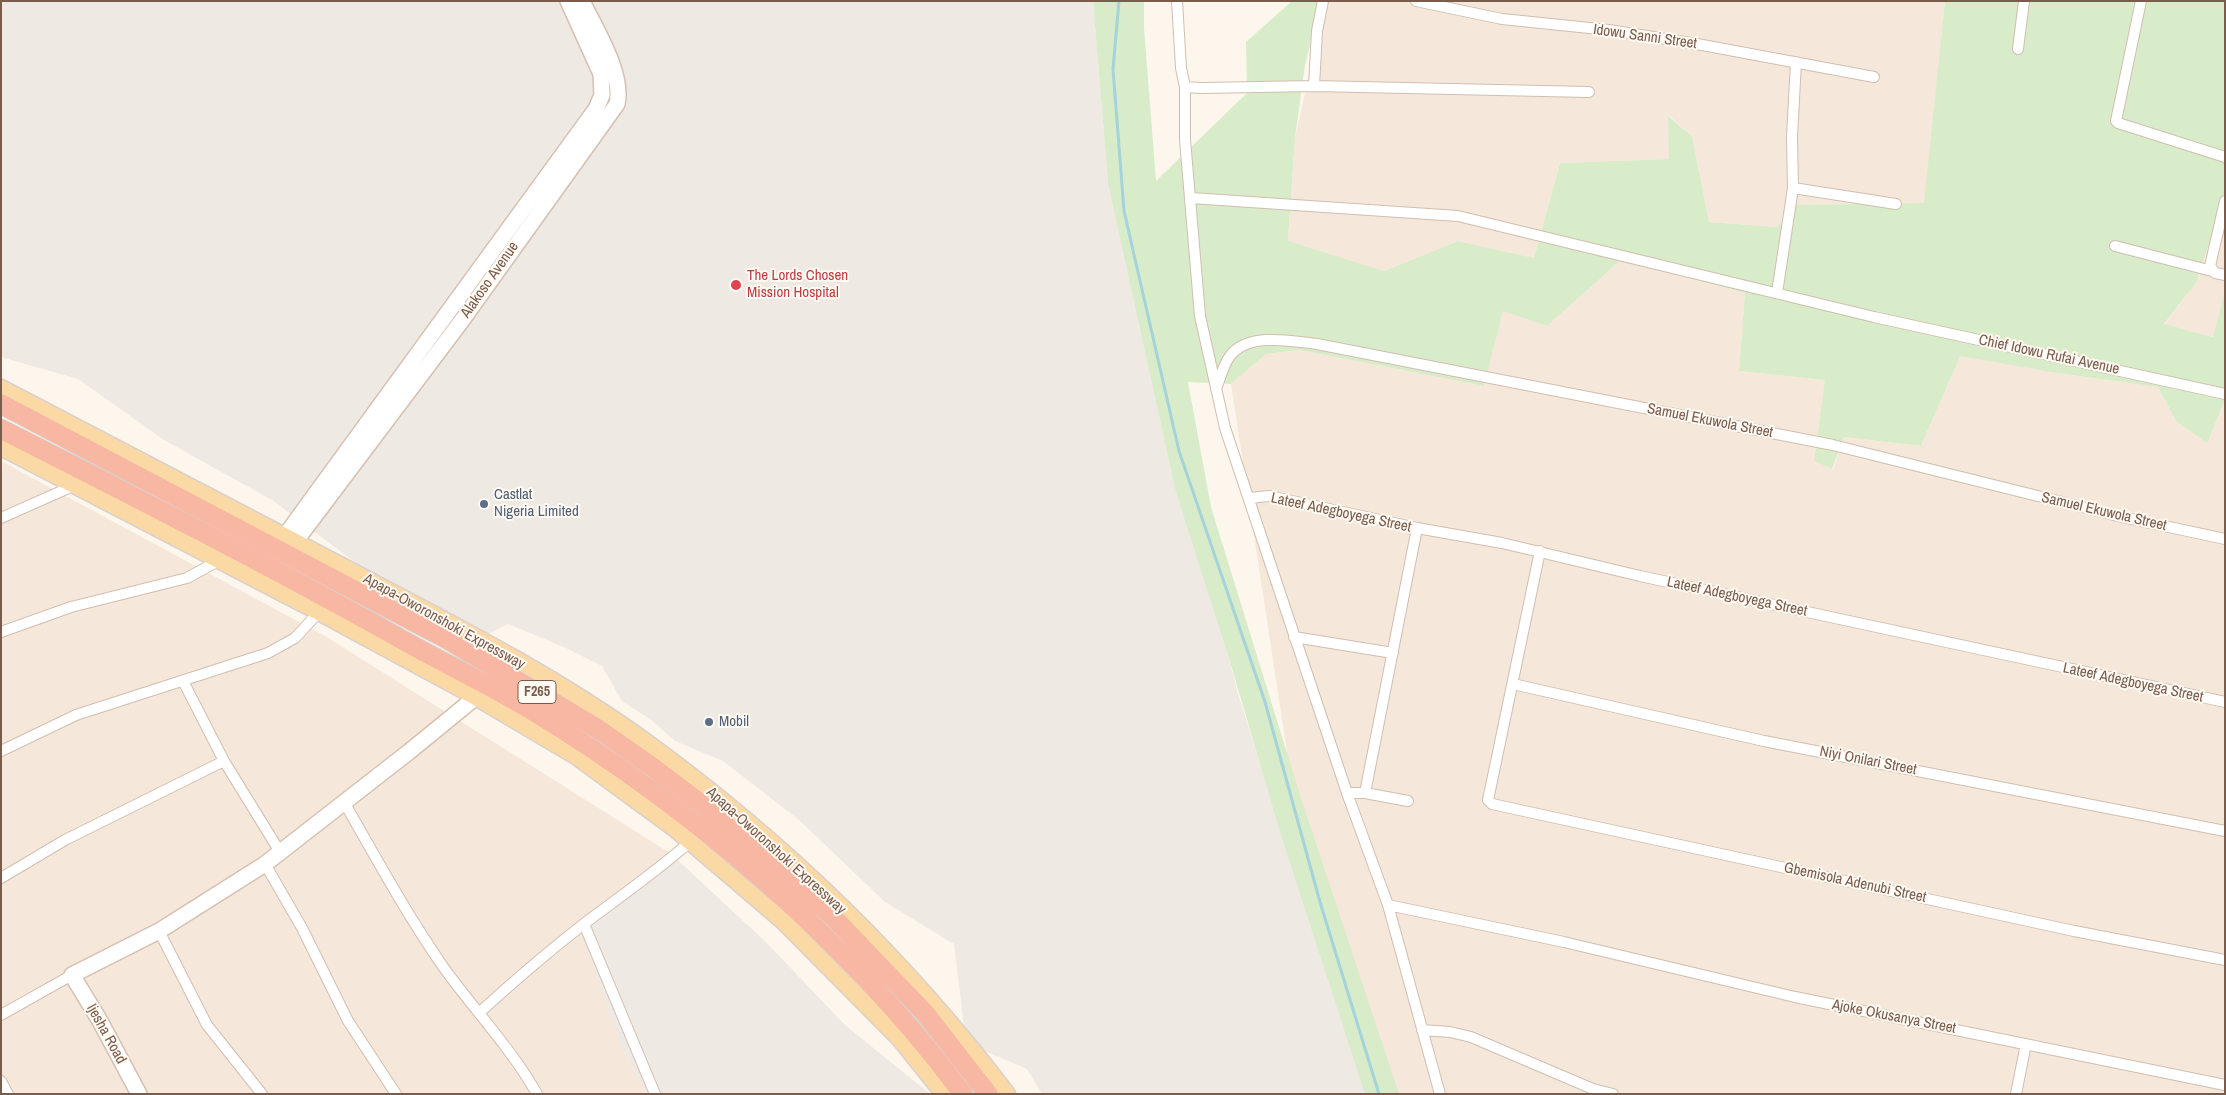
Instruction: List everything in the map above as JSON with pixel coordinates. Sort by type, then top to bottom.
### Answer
[{"type":"highway","name":"Apapa-Oworonshoki Expressway","points":[[1,404],[451,632],[651,766],[704,806],[832,916],[879,953],[988,1094]]},
{"type":"highway","name":"Apapa-Oworonshoki Expressway","points":[[1,429],[177,518],[500,691],[585,744],[680,822],[767,883],[862,974],[910,1026],[963,1094]]},
{"type":"main road","name":"Apapa-Oworonshoki Expressway","points":[[1,388],[290,539],[451,632]]},
{"type":"main road","name":"Apapa-Oworonshoki Expressway","points":[[1,447],[319,612],[476,697],[576,756],[680,822],[691,841],[784,921],[852,989],[900,1039],[944,1094]]},
{"type":"main road","name":"Apapa-Oworonshoki Expressway","points":[[879,953],[949,1021],[1007,1094]]},
{"type":"street","name":"Alakoso Avenue","points":[[290,539],[596,109],[602,95],[601,74],[568,1]]},
{"type":"street","name":"Alakoso Avenue","points":[[290,539],[463,319],[617,104],[616,78],[582,1]]},
{"type":"street","points":[[1178,1],[1180,61],[1185,87],[1185,140],[1200,316],[1225,428],[1347,793],[1388,905],[1440,1094]]},
{"type":"street","points":[[1314,86],[1317,31],[1323,1]]},
{"type":"street","name":"Idowu Sanni Street","points":[[1416,1],[1502,19],[1609,30],[1874,77]]},
{"type":"street","points":[[2018,49],[2024,1]]},
{"type":"street","points":[[2141,1],[2116,121],[2118,124],[2225,157]]},
{"type":"street","points":[[1777,293],[1793,188],[1792,137],[1796,62]]},
{"type":"street","points":[[1185,87],[1314,86],[1589,92]]},
{"type":"street","points":[[1793,188],[1896,204]]},
{"type":"street","name":"Chief Idowu Rufai Avenue","points":[[1191,198],[1458,216],[1874,317],[2225,394]]},
{"type":"street","points":[[2217,273],[2210,266],[2225,201]]},
{"type":"street","points":[[2116,246],[2217,273]]},
{"type":"street","name":"Samuel Ekuwola Street","points":[[1216,390],[1230,356],[1240,348],[1251,344],[1279,340],[1317,344],[1833,445],[2122,517],[2225,539]]},
{"type":"street","points":[[1,518],[73,486]]},
{"type":"street","name":"Lateef Adegboyega Street","points":[[1249,498],[1269,496],[1540,552],[1640,576],[2225,702]]},
{"type":"street","points":[[1365,793],[1417,528]]},
{"type":"street","points":[[1513,684],[1540,552]]},
{"type":"street","points":[[1,632],[71,607],[188,578],[220,560]]},
{"type":"street","points":[[1,751],[76,715],[224,669],[279,648],[304,630],[319,612]]},
{"type":"street","points":[[1294,637],[1393,653]]},
{"type":"street","points":[[183,681],[224,761],[280,852]]},
{"type":"street","name":"Gbemisola Adenubi Street","points":[[1513,684],[1488,800],[1492,804],[2074,931],[2225,960]]},
{"type":"street","name":"Niyi Onilari Street","points":[[1513,684],[1773,743],[2225,831]]},
{"type":"street","points":[[1,1015],[72,974],[159,931],[265,864],[476,697]]},
{"type":"street","points":[[1,878],[65,840],[224,761]]},
{"type":"street","points":[[1347,793],[1365,793],[1408,801]]},
{"type":"street","points":[[344,802],[421,934],[446,970],[522,1067],[537,1094]]},
{"type":"street","points":[[480,1012],[584,924],[667,862],[691,841]]},
{"type":"street","points":[[265,864],[302,928],[348,1021],[396,1094]]},
{"type":"street","name":"Ajoke Okusanya Street","points":[[1388,905],[1564,942],[1795,997],[2225,1085]]},
{"type":"street","points":[[584,924],[655,1094]]},
{"type":"street","points":[[159,931],[207,1025],[262,1094]]},
{"type":"street","name":"Ijesha Road","points":[[72,974],[100,1021],[139,1094]]},
{"type":"street","points":[[1422,1030],[1450,1032],[1471,1037],[1593,1089],[1613,1094]]},
{"type":"street","points":[[2016,1094],[2026,1044]]},
{"type":"street","points":[[1,1081],[8,1094]]},
{"type":"shaded area","points":[[1,1],[1093,1],[1108,183],[1238,694],[1365,1094],[1042,1094],[1027,1069],[966,1043],[954,944],[885,902],[799,820],[723,761],[675,741],[650,719],[622,701],[602,666],[566,648],[508,624],[478,639],[372,575],[272,500],[164,440],[78,379],[1,357]]},
{"type":"shaded area","points":[[1325,1],[1945,1],[1925,203],[1797,205],[1777,227],[1709,222],[1692,136],[1669,116],[1670,159],[1560,163],[1534,258],[1458,241],[1384,271],[1288,242],[1295,138]]},
{"type":"shaded area","points":[[2225,221],[2225,290],[2214,337],[2164,325],[2196,283],[2213,231]]},
{"type":"shaded area","points":[[1621,260],[1745,293],[1739,371],[1826,380],[1814,461],[1833,469],[1844,437],[1921,446],[1960,355],[2057,373],[2158,387],[2176,421],[2207,442],[2225,400],[2225,1094],[1339,1094],[1231,384],[1266,354],[1299,350],[1484,386],[1503,310],[1547,326]]},
{"type":"shaded area","points":[[1,461],[325,636],[670,853],[623,1050],[647,1094],[1,1094]]},
{"type":"shaded area","points":[[670,853],[767,943],[845,1025],[930,1094],[647,1094],[623,1050],[581,933]]},
{"type":"green space","points":[[1093,1],[1144,1],[1144,28],[1156,181],[1247,93],[1246,42],[1292,1],[1321,1],[1305,65],[1295,138],[1288,241],[1384,271],[1458,241],[1534,258],[1560,163],[1669,159],[1668,116],[1692,136],[1709,222],[1777,227],[1797,205],[1924,203],[1945,1],[2225,1],[2225,221],[2213,231],[2196,283],[2164,324],[2213,337],[2225,290],[2225,400],[2207,443],[2176,421],[2158,387],[2057,373],[1960,356],[1921,446],[1844,437],[1832,469],[1814,461],[1825,380],[1739,371],[1745,293],[1621,260],[1547,326],[1503,311],[1484,386],[1299,350],[1266,354],[1231,384],[1188,382],[1211,507],[1300,795],[1399,1094],[1365,1094],[1281,835],[1228,655],[1176,492],[1108,183]]},
{"type":"waterway","points":[[1119,1],[1113,69],[1124,211],[1179,451],[1265,702],[1320,902],[1379,1094]]},
{"type":"place","name":"The Lords Chosen Mission Hospital","points":[[736,285]]},
{"type":"place","name":"Castlat Nigeria Limited","points":[[484,504]]},
{"type":"place","name":"Mobil","points":[[709,722]]}]
